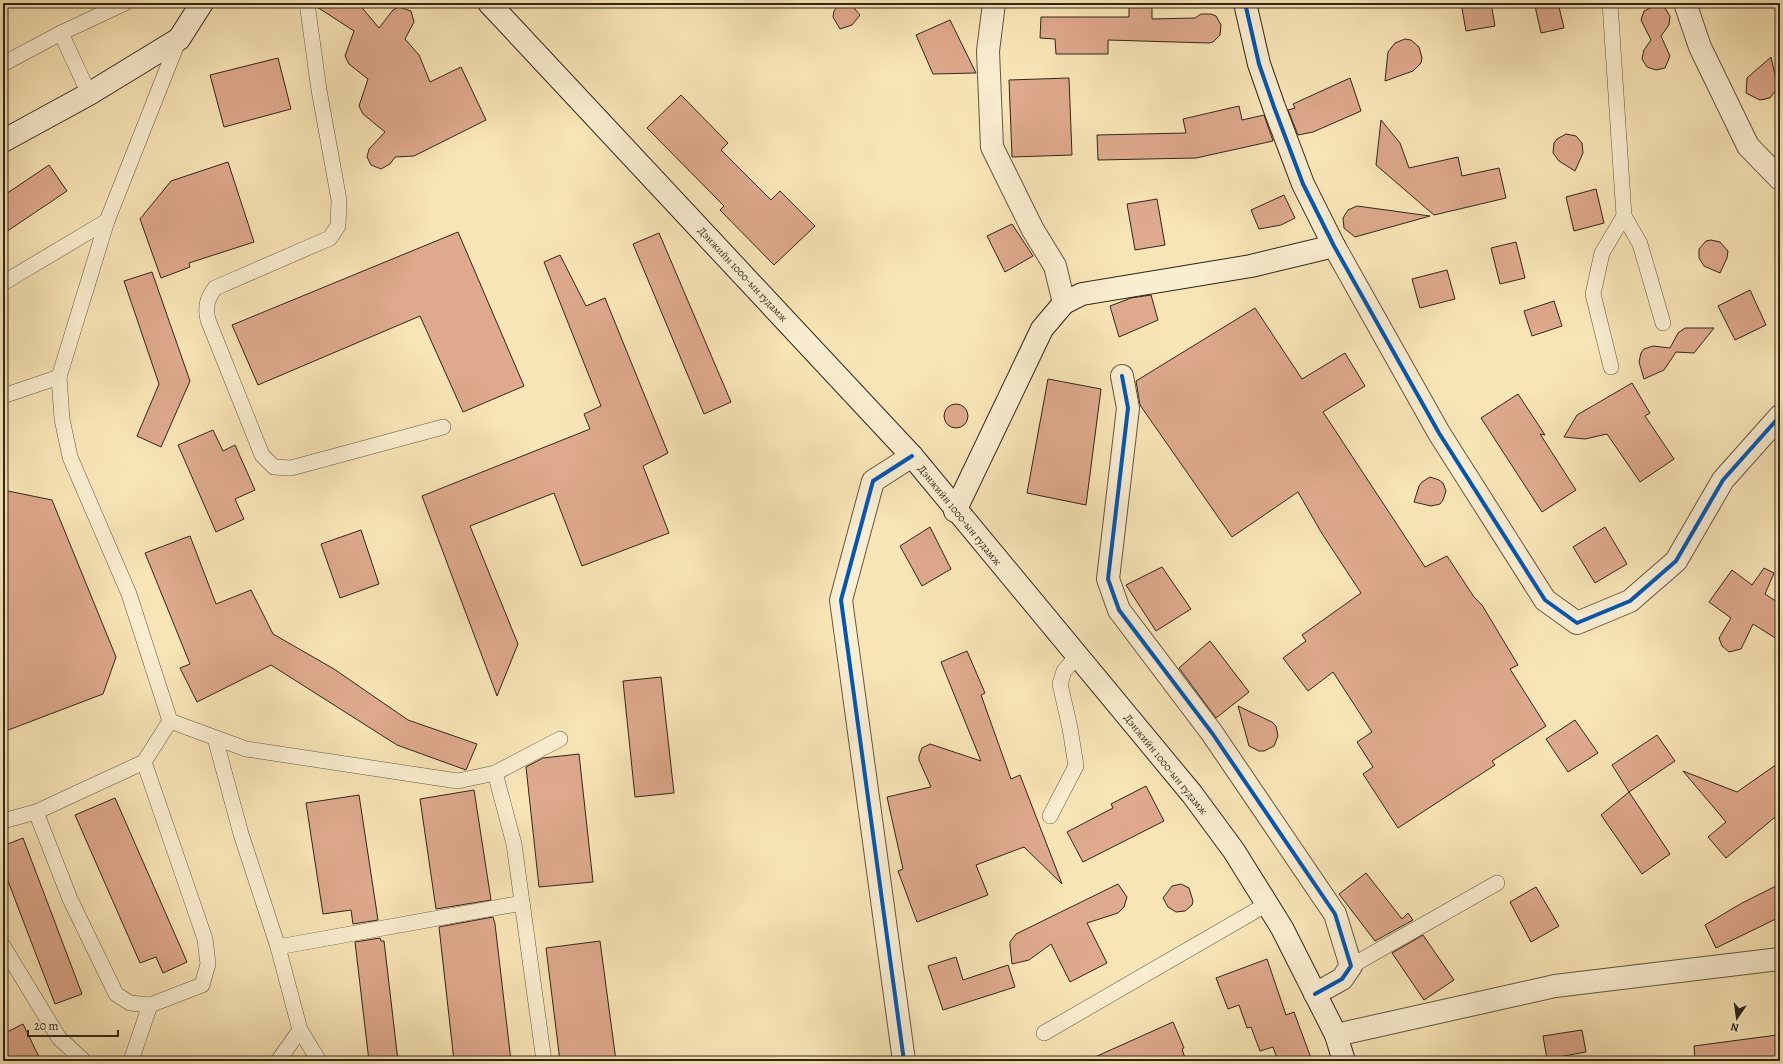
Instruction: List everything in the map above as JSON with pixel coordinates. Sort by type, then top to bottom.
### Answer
[{"type":"street","points":[[4,138],[89,94],[179,39],[202,3]]},
{"type":"street","name":"Дэнжийн 1000-ын гудамж","points":[[488,3],[912,456],[955,511],[1192,794],[1234,851],[1282,928],[1336,1035],[1344,1061]]},
{"type":"street","points":[[994,3],[988,52],[992,147],[1033,230],[1054,266],[1064,303]]},
{"type":"street","points":[[1245,3],[1259,64],[1274,107],[1303,184],[1334,246],[1439,433],[1545,600],[1577,623],[1630,601],[1676,562],[1723,480],[1780,416]]},
{"type":"street","points":[[1685,3],[1700,47],[1748,146],[1780,179]]},
{"type":"street","points":[[955,511],[1042,329],[1064,303],[1082,294],[1251,266],[1334,246]]},
{"type":"street","points":[[1122,376],[1128,408],[1108,579],[1119,610],[1212,733],[1335,914],[1351,966],[1342,979],[1315,994]]},
{"type":"street","points":[[904,1061],[841,600],[873,481],[912,456]]},
{"type":"street","points":[[1336,1035],[1556,986],[1780,959]]},
{"type":"lane","points":[[3,64],[61,33],[125,3]]},
{"type":"lane","points":[[307,3],[319,90],[339,200],[338,226],[330,238],[215,288],[208,297],[206,310],[208,320],[262,455],[274,466],[291,468],[443,427]]},
{"type":"lane","points":[[1610,3],[1624,216],[1640,244],[1663,323]]},
{"type":"lane","points":[[61,33],[89,94]]},
{"type":"lane","points":[[170,721],[128,594],[70,457],[62,418],[59,377],[107,221],[179,39]]},
{"type":"lane","points":[[1611,367],[1592,294],[1602,253],[1624,216]]},
{"type":"lane","points":[[3,283],[107,221]]},
{"type":"lane","points":[[3,396],[59,377]]},
{"type":"lane","points":[[1050,816],[1076,766],[1070,728],[1060,684],[1064,671],[1077,656]]},
{"type":"lane","points":[[170,721],[246,750],[458,781],[495,773],[560,739]]},
{"type":"lane","points":[[3,821],[36,812],[144,762],[170,721]]},
{"type":"lane","points":[[215,738],[240,834],[278,947],[300,1030],[319,1061]]},
{"type":"lane","points":[[36,812],[70,899],[116,994],[130,1003],[150,1005],[202,985],[208,964],[205,939],[144,762]]},
{"type":"lane","points":[[495,773],[514,844],[544,1061]]},
{"type":"lane","points":[[1351,966],[1498,883]]},
{"type":"lane","points":[[278,947],[522,903]]},
{"type":"lane","points":[[1044,1033],[1267,904]]},
{"type":"lane","points":[[3,946],[59,1038],[84,1061]]},
{"type":"lane","points":[[131,1061],[150,1005]]},
{"type":"lane","points":[[278,1061],[300,1030]]},
{"type":"building","points":[[316,3],[358,3],[379,28],[393,10],[399,7],[411,11],[414,22],[405,39],[419,55],[430,82],[461,67],[486,120],[414,156],[395,157],[390,164],[381,169],[371,165],[367,157],[369,149],[385,132],[363,114],[359,106],[368,79],[349,64],[345,56],[354,31],[317,7]]},
{"type":"building","points":[[850,3],[860,15],[852,25],[840,29],[833,17],[834,11],[842,4]]},
{"type":"building","points":[[1129,3],[1152,3],[1152,19],[1195,18],[1201,14],[1211,14],[1216,16],[1221,25],[1220,35],[1213,42],[1209,43],[1108,40],[1108,54],[1056,54],[1055,39],[1040,38],[1041,17],[1129,17]]},
{"type":"building","points":[[1461,3],[1491,3],[1495,26],[1466,31]]},
{"type":"building","points":[[1548,3],[1558,3],[1564,28],[1541,33],[1535,6]]},
{"type":"building","points":[[1656,5],[1665,8],[1670,16],[1669,25],[1661,36],[1670,56],[1665,68],[1656,70],[1647,67],[1642,59],[1644,50],[1651,40],[1641,20],[1644,11]]},
{"type":"building","points":[[950,20],[976,73],[933,74],[916,35]]},
{"type":"building","points":[[1405,39],[1411,40],[1419,47],[1422,58],[1421,63],[1413,71],[1385,81],[1388,52],[1395,43]]},
{"type":"building","points":[[1771,57],[1777,84],[1776,90],[1770,98],[1760,100],[1746,93],[1747,78]]},
{"type":"building","points":[[278,58],[291,109],[224,127],[210,75]]},
{"type":"building","points":[[1069,78],[1072,155],[1012,157],[1009,80]]},
{"type":"building","points":[[1350,78],[1361,111],[1313,132],[1298,135],[1288,110],[1295,108],[1293,104]]},
{"type":"building","points":[[681,95],[728,143],[721,150],[771,200],[780,191],[815,226],[774,265],[720,210],[724,206],[647,128]]},
{"type":"building","points":[[1239,106],[1242,120],[1264,115],[1273,141],[1196,158],[1098,160],[1097,135],[1186,133],[1183,119]]},
{"type":"building","points":[[1381,120],[1400,143],[1409,168],[1458,157],[1462,176],[1499,168],[1506,198],[1434,215],[1376,165]]},
{"type":"building","points":[[1566,134],[1576,136],[1582,143],[1583,153],[1575,171],[1559,161],[1553,153],[1554,143],[1557,139]]},
{"type":"building","points":[[228,162],[254,242],[189,263],[190,267],[161,278],[140,219],[171,181]]},
{"type":"building","points":[[49,165],[67,191],[3,234],[3,196]]},
{"type":"building","points":[[1596,189],[1604,223],[1574,231],[1566,197]]},
{"type":"building","points":[[1284,195],[1295,218],[1281,225],[1259,229],[1251,210]]},
{"type":"building","points":[[1157,199],[1165,245],[1135,250],[1127,204]]},
{"type":"building","points":[[1357,206],[1430,216],[1355,237],[1344,228],[1343,218],[1348,210]]},
{"type":"building","points":[[1012,224],[1033,256],[1005,272],[987,236]]},
{"type":"building","points":[[458,232],[524,386],[463,412],[420,316],[258,385],[232,325]]},
{"type":"building","points":[[659,233],[731,402],[704,414],[633,244]]},
{"type":"building","points":[[1711,240],[1720,242],[1728,251],[1727,258],[1720,273],[1704,266],[1699,258],[1699,249],[1706,241]]},
{"type":"building","points":[[1516,242],[1525,278],[1500,284],[1491,248]]},
{"type":"building","points":[[560,255],[586,306],[605,298],[668,453],[643,466],[669,533],[582,566],[554,493],[470,526],[518,644],[497,696],[422,496],[590,429],[584,414],[601,406],[544,262]]},
{"type":"building","points":[[1447,270],[1455,299],[1420,308],[1412,279]]},
{"type":"building","points":[[152,272],[190,381],[161,447],[137,436],[159,384],[124,281]]},
{"type":"building","points":[[1750,290],[1766,325],[1735,340],[1718,306]]},
{"type":"building","points":[[1151,295],[1158,320],[1119,337],[1110,306],[1131,298]]},
{"type":"building","points":[[1554,301],[1562,326],[1532,336],[1524,311]]},
{"type":"building","points":[[1255,308],[1302,379],[1345,353],[1365,386],[1323,412],[1425,567],[1447,556],[1474,597],[1482,605],[1518,665],[1510,669],[1546,726],[1492,761],[1495,765],[1398,828],[1363,774],[1373,767],[1357,742],[1372,732],[1333,672],[1308,691],[1283,658],[1306,641],[1302,635],[1361,593],[1321,532],[1298,492],[1232,537],[1140,405],[1136,381]]},
{"type":"building","points":[[1685,328],[1714,328],[1694,353],[1676,352],[1664,370],[1644,379],[1639,362],[1641,353],[1644,349],[1653,346],[1670,348],[1678,333]]},
{"type":"building","points":[[1048,379],[1101,389],[1086,505],[1027,493]]},
{"type":"building","points":[[1632,383],[1650,413],[1645,416],[1674,459],[1640,482],[1607,434],[1585,439],[1564,437],[1577,415]]},
{"type":"building","points":[[1518,394],[1545,435],[1540,434],[1576,490],[1542,512],[1481,418]]},
{"type":"building","points":[[956,404],[965,407],[968,416],[965,425],[956,428],[947,425],[944,416],[947,407]]},
{"type":"building","points":[[213,430],[223,451],[235,445],[255,490],[235,499],[244,519],[216,532],[178,445]]},
{"type":"building","points":[[1430,477],[1443,483],[1446,491],[1443,500],[1440,504],[1431,506],[1414,502],[1419,486]]},
{"type":"building","points":[[3,490],[52,500],[116,657],[103,694],[3,732]]},
{"type":"building","points":[[930,527],[951,569],[922,586],[900,546]]},
{"type":"building","points":[[1605,527],[1627,564],[1595,583],[1573,547]]},
{"type":"building","points":[[361,530],[379,584],[340,598],[321,544]]},
{"type":"building","points":[[190,536],[216,604],[251,590],[273,634],[334,669],[408,720],[477,744],[466,770],[397,745],[271,665],[197,702],[180,668],[190,664],[145,553]]},
{"type":"building","points":[[1162,567],[1191,609],[1156,631],[1126,585]]},
{"type":"building","points":[[1764,568],[1774,573],[1765,594],[1780,604],[1780,641],[1753,624],[1741,649],[1729,652],[1722,646],[1719,638],[1731,618],[1709,602],[1732,570],[1752,585]]},
{"type":"building","points":[[1210,641],[1249,692],[1216,718],[1179,668]]},
{"type":"building","points":[[967,651],[985,693],[981,695],[1011,779],[1020,775],[1062,884],[1024,847],[976,865],[988,895],[917,922],[898,871],[903,869],[887,797],[931,787],[919,760],[922,748],[930,744],[981,761],[941,662]]},
{"type":"building","points":[[661,677],[674,793],[635,797],[623,681]]},
{"type":"building","points":[[1238,706],[1272,722],[1276,726],[1278,736],[1274,746],[1264,751],[1259,751],[1249,746]]},
{"type":"building","points":[[1575,720],[1598,753],[1568,772],[1546,739]]},
{"type":"building","points":[[1657,735],[1675,761],[1629,792],[1612,765]]},
{"type":"building","points":[[579,754],[593,882],[539,887],[526,767],[543,758]]},
{"type":"building","points":[[1780,762],[1780,813],[1726,858],[1708,837],[1726,822],[1683,771],[1737,792]]},
{"type":"building","points":[[1146,786],[1164,821],[1083,862],[1067,832],[1113,808],[1111,804]]},
{"type":"building","points":[[474,790],[491,900],[436,909],[420,799]]},
{"type":"building","points":[[1629,792],[1670,854],[1642,874],[1601,815]]},
{"type":"building","points":[[359,795],[378,920],[353,924],[351,910],[323,914],[306,803]]},
{"type":"building","points":[[115,798],[187,962],[163,973],[156,957],[140,963],[75,815]]},
{"type":"building","points":[[23,838],[82,994],[55,1004],[3,868],[3,846]]},
{"type":"building","points":[[1366,873],[1402,919],[1408,913],[1413,920],[1375,941],[1339,894]]},
{"type":"building","points":[[1118,884],[1127,897],[1124,907],[1118,913],[1087,923],[1107,963],[1070,982],[1051,944],[1029,960],[1012,964],[1010,942],[1016,934]]},
{"type":"building","points":[[1181,884],[1189,888],[1193,901],[1192,905],[1185,911],[1176,912],[1168,907],[1163,898],[1172,886]]},
{"type":"building","points":[[1780,884],[1780,917],[1716,948],[1705,925],[1742,903]]},
{"type":"building","points":[[1536,887],[1559,926],[1531,942],[1510,902]]},
{"type":"building","points":[[493,917],[511,1061],[454,1061],[439,927]]},
{"type":"building","points":[[1423,935],[1454,980],[1424,1000],[1392,953]]},
{"type":"building","points":[[380,938],[381,941],[384,941],[398,1061],[369,1061],[355,942]]},
{"type":"building","points":[[600,941],[616,1061],[560,1061],[546,948]]},
{"type":"building","points":[[956,957],[963,980],[1008,965],[1015,987],[943,1010],[928,966]]},
{"type":"building","points":[[1267,959],[1286,1015],[1294,1012],[1312,1061],[1278,1061],[1273,1047],[1260,1051],[1251,1027],[1247,1028],[1239,1005],[1228,1009],[1216,978]]},
{"type":"building","points":[[1173,1022],[1184,1048],[1182,1049],[1186,1061],[1086,1061]]},
{"type":"building","points":[[23,1024],[41,1061],[3,1061],[3,1034]]},
{"type":"building","points":[[1582,1030],[1586,1052],[1547,1059],[1543,1036]]},
{"type":"building","points":[[1777,1035],[1780,1061],[1695,1061],[1694,1046]]},
{"type":"cycle path","points":[[1245,3],[1259,64],[1274,107],[1303,184],[1334,246],[1439,433],[1545,600],[1577,623],[1630,601],[1676,561],[1723,480],[1780,416]]},
{"type":"cycle path","points":[[1122,376],[1128,408],[1108,579],[1119,610],[1212,733],[1335,914],[1351,966],[1342,979],[1315,994]]},
{"type":"cycle path","points":[[904,1061],[841,600],[873,481],[912,456]]}]
